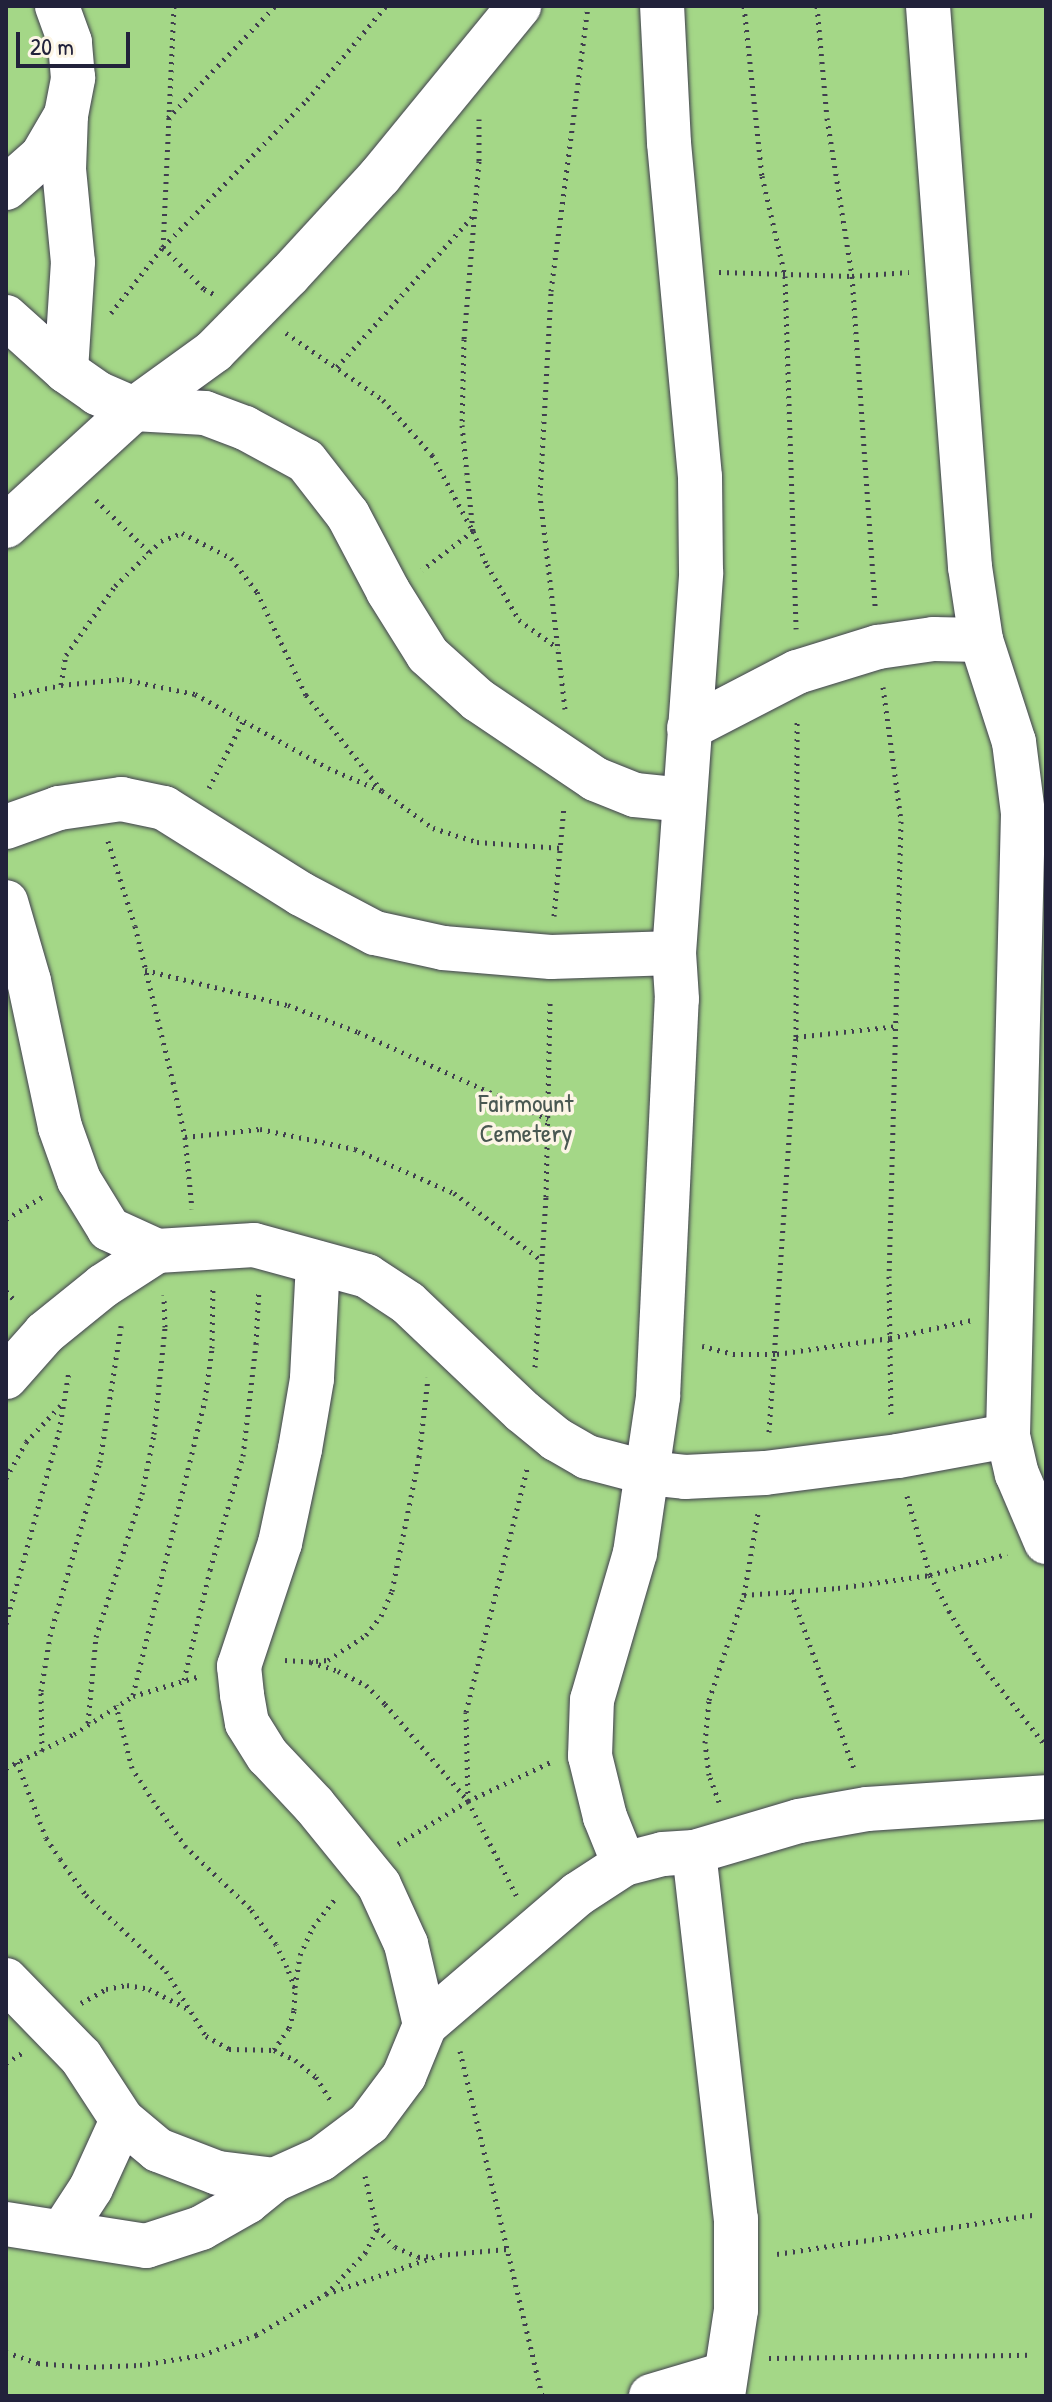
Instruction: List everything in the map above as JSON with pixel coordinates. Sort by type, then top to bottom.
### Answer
[{"type":"lane","points":[[57,6],[71,54],[73,78],[66,115],[64,169],[73,262],[66,371]]},
{"type":"lane","points":[[6,526],[134,409],[214,351],[251,314],[380,176],[519,6]]},
{"type":"lane","points":[[624,1864],[605,1817],[590,1756],[592,1700],[635,1553],[658,1397],[677,999],[674,953],[701,557],[700,477],[669,143],[662,6]]},
{"type":"lane","points":[[928,6],[970,567],[981,640],[1014,742],[1023,813],[1008,1436],[1017,1474],[1045,1540]]},
{"type":"lane","points":[[6,188],[42,156],[66,115]]},
{"type":"lane","points":[[6,317],[66,371],[97,393],[134,409],[205,413],[245,428],[306,461],[348,515],[388,591],[428,655],[478,700],[595,779],[635,795],[684,800]]},
{"type":"lane","points":[[689,728],[797,672],[878,647],[933,639],[981,640]]},
{"type":"lane","points":[[6,827],[59,808],[121,799],[164,808],[301,894],[375,933],[443,948],[551,957],[674,953]]},
{"type":"lane","points":[[6,902],[29,981],[60,1127],[79,1180],[109,1229],[160,1271]]},
{"type":"lane","points":[[6,1377],[45,1333],[103,1286],[254,1245],[367,1276],[408,1303],[435,1326],[532,1420],[587,1457],[648,1473],[685,1477],[765,1473],[898,1456],[1008,1436]]},
{"type":"lane","points":[[318,1263],[312,1379],[300,1449],[280,1543],[239,1666],[247,1723],[268,1756],[314,1805],[379,1885],[441,2033]]},
{"type":"lane","points":[[6,2224],[63,2231],[105,2242],[146,2246],[201,2228],[247,2202],[274,2180],[321,2159],[369,2123],[404,2076],[532,1933],[578,1894],[624,1864],[867,1809],[1046,1797]]},
{"type":"lane","points":[[651,2396],[734,2376],[736,2219],[713,1845]]},
{"type":"lane","points":[[6,1980],[81,2057],[122,2120],[158,2150],[218,2173],[274,2180]]},
{"type":"lane","points":[[63,2231],[98,2175],[122,2120]]},
{"type":"path","points":[[174,6],[163,247],[204,289],[303,342],[383,400],[432,455],[473,531],[487,565],[519,620],[558,649]]},
{"type":"path","points":[[267,15],[268,6]]},
{"type":"path","points":[[168,118],[275,6]]},
{"type":"path","points":[[105,321],[163,247],[307,100],[386,6]]},
{"type":"path","points":[[468,1801],[466,1712],[525,1482],[532,1420],[548,1119],[551,957],[567,762],[558,649],[540,495],[551,291],[588,6]]},
{"type":"path","points":[[713,1845],[705,1743],[709,1700],[744,1595],[765,1473],[777,1354],[788,1118],[796,1037],[797,672],[785,276],[762,176],[744,6]]},
{"type":"path","points":[[817,6],[827,118],[852,276],[878,647],[901,821],[888,1403],[898,1456],[930,1575],[982,1665],[1046,1746]]},
{"type":"path","points":[[455,88],[477,108],[481,135],[472,216],[462,425],[473,531]]},
{"type":"path","points":[[337,367],[472,216]]},
{"type":"path","points":[[682,270],[785,276],[852,276],[946,270]]},
{"type":"path","points":[[66,471],[149,552]]},
{"type":"path","points":[[388,591],[436,561],[473,531]]},
{"type":"path","points":[[61,685],[66,655],[115,586],[161,541],[182,533],[231,558],[257,592],[306,695],[382,791]]},
{"type":"path","points":[[6,697],[61,685],[122,679],[195,694],[328,768],[382,791],[433,828],[477,842],[562,848]]},
{"type":"path","points":[[204,797],[243,721]]},
{"type":"path","points":[[108,840],[145,970],[185,1137],[193,1220]]},
{"type":"path","points":[[145,970],[288,1005],[358,1032],[548,1119]]},
{"type":"path","points":[[796,1037],[898,1026]]},
{"type":"path","points":[[185,1137],[260,1129],[355,1149],[454,1193],[542,1261]]},
{"type":"path","points":[[6,1219],[53,1190]]},
{"type":"path","points":[[88,1724],[96,1637],[142,1494],[154,1434],[164,1342],[160,1271]]},
{"type":"path","points":[[133,1696],[205,1400],[212,1348],[213,1280]]},
{"type":"path","points":[[184,1680],[206,1585],[243,1456],[256,1344],[259,1285]]},
{"type":"path","points":[[42,1751],[41,1691],[50,1636],[100,1462],[119,1355],[121,1313]]},
{"type":"path","points":[[660,1338],[733,1354],[777,1354],[890,1338],[934,1326],[1009,1318]]},
{"type":"path","points":[[6,1768],[42,1751],[133,1696],[239,1666],[287,1660],[328,1660],[366,1635],[381,1616],[392,1591],[419,1457],[435,1326]]},
{"type":"path","points":[[6,1624],[17,1574],[48,1476],[70,1363]]},
{"type":"path","points":[[6,1478],[26,1442],[64,1402]]},
{"type":"path","points":[[744,1595],[930,1575],[996,1558],[1045,1540]]},
{"type":"path","points":[[791,1592],[867,1809]]},
{"type":"path","points":[[311,1662],[366,1685],[417,1739],[468,1801],[499,1859],[532,1933]]},
{"type":"path","points":[[116,1705],[119,1726],[140,1779],[186,1847],[250,1908],[276,1944],[295,1988]]},
{"type":"path","points":[[391,1848],[468,1801],[552,1761]]},
{"type":"path","points":[[17,1762],[46,1838],[60,1859],[86,1895],[166,1971],[206,2036],[229,2049],[274,2050],[295,2060],[329,2092],[332,2105]]},
{"type":"path","points":[[274,2050],[289,2028],[300,1955],[313,1927],[346,1887]]},
{"type":"path","points":[[78,2005],[106,1989],[127,1985],[149,1989],[187,2009]]},
{"type":"path","points":[[441,2033],[507,2249],[542,2396]]},
{"type":"path","points":[[361,2161],[377,2229],[395,2247],[418,2257],[507,2249]]},
{"type":"path","points":[[763,2256],[1037,2214]]},
{"type":"path","points":[[326,2294],[365,2253],[377,2229]]},
{"type":"path","points":[[6,2352],[38,2363],[86,2367],[140,2365],[202,2355],[256,2335],[326,2294],[440,2255]]},
{"type":"path","points":[[734,2376],[1029,2355]]},
{"type":"green space","name":"Fairmount Cemetery","points":[[6,6],[1046,6],[1046,2396],[6,2396]]}]
